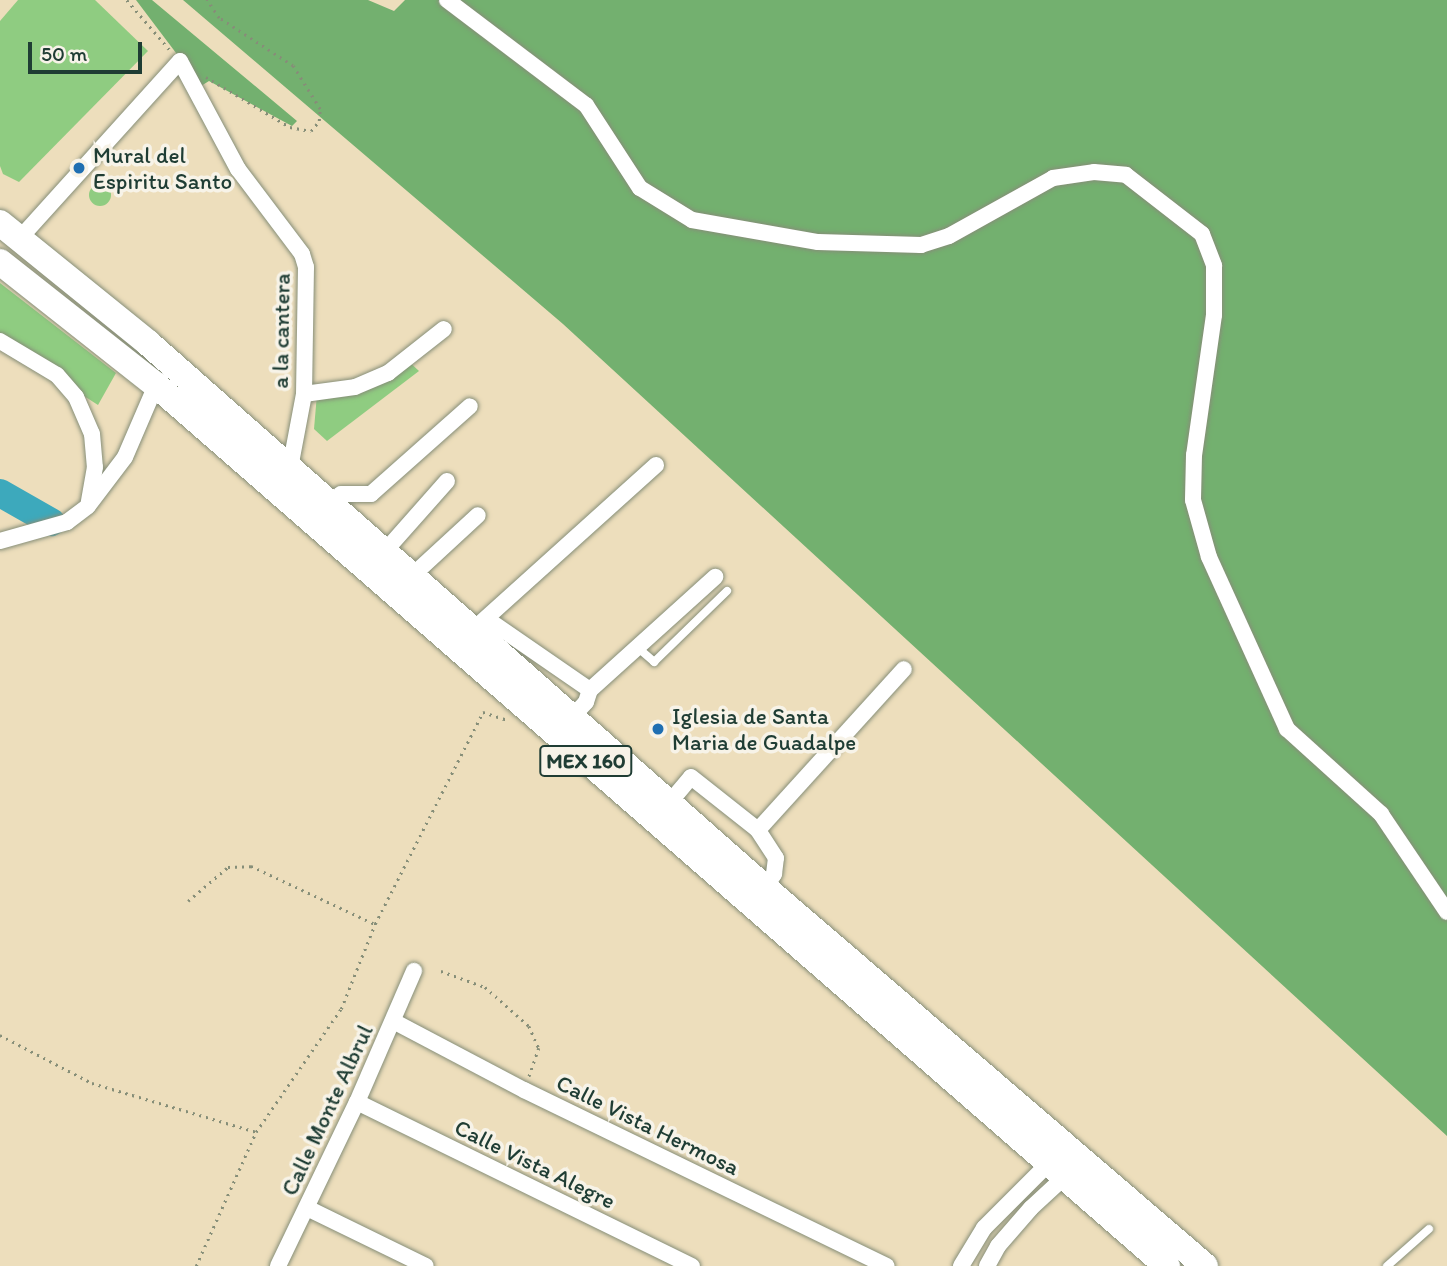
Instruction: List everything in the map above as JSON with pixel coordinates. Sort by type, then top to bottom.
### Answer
[{"type":"main road","name":"MEX 160","points":[[10,230],[290,468],[322,512],[386,550],[413,575],[481,624],[661,811],[765,888],[1065,1162],[1167,1266]]},
{"type":"main road","name":"MEX 160","points":[[0,262],[322,512],[1065,1162],[1205,1266]]},
{"type":"street","points":[[447,0],[586,105],[640,188],[692,220],[818,242],[920,245],[949,236],[1053,178],[1094,172],[1126,175],[1202,234],[1214,266],[1214,314],[1194,455],[1193,500],[1209,557],[1287,729],[1381,814],[1447,912]]},
{"type":"street","points":[[10,230],[180,61]]},
{"type":"street","name":"a la cantera","points":[[180,61],[238,169],[302,254],[307,282],[304,394],[290,468]]},
{"type":"street","points":[[304,394],[355,387],[388,373],[444,329]]},
{"type":"street","points":[[0,341],[57,375],[76,397],[92,434],[95,467],[88,506]]},
{"type":"street","points":[[0,541],[67,522],[88,506],[125,457],[156,385]]},
{"type":"street","points":[[322,512],[348,492],[371,494],[470,405]]},
{"type":"street","points":[[590,690],[481,624],[656,465]]},
{"type":"street","points":[[386,550],[447,481]]},
{"type":"street","points":[[413,575],[478,515]]},
{"type":"street","points":[[572,716],[590,690],[715,577]]},
{"type":"street","points":[[758,830],[904,669]]},
{"type":"street","points":[[661,811],[691,777],[758,830],[776,858],[774,874],[765,888]]},
{"type":"street","name":"Calle Monte Albrul","points":[[278,1266],[357,1102],[414,971]]},
{"type":"street","name":"Calle Vista Hermosa","points":[[393,1021],[524,1090],[886,1266]]},
{"type":"street","name":"Calle Vista Alegre","points":[[357,1102],[692,1266]]},
{"type":"street","points":[[961,1266],[984,1228],[1065,1162]]},
{"type":"street","points":[[987,1266],[1065,1162]]},
{"type":"street","points":[[307,1208],[426,1266]]},
{"type":"lane","points":[[637,647],[654,663],[727,591]]},
{"type":"lane","points":[[1387,1266],[1429,1229]]},
{"type":"path","points":[[127,0],[180,61],[290,127],[312,131],[319,121],[320,109],[293,66],[219,18],[207,0]]},
{"type":"path","points":[[196,1266],[256,1132],[341,1009],[375,924],[483,712],[508,720]]},
{"type":"path","points":[[188,901],[228,867],[251,866],[375,924]]},
{"type":"path","points":[[442,971],[485,987],[530,1026],[539,1048],[524,1090]]},
{"type":"path","points":[[0,1035],[92,1083],[256,1132]]},
{"type":"green space","points":[[18,0],[95,0],[148,51],[19,182],[3,174],[0,166],[0,21]]},
{"type":"green space","points":[[136,0],[152,0],[297,121],[292,126],[209,81],[201,86]]},
{"type":"green space","points":[[183,0],[368,0],[394,11],[405,0],[1447,0],[1447,1136],[563,324]]},
{"type":"green space","points":[[96,184],[104,184],[111,191],[111,199],[104,206],[96,206],[89,199],[89,191]]},
{"type":"green space","points":[[0,283],[116,373],[98,405],[0,342]]},
{"type":"green space","points":[[407,360],[419,371],[327,441],[314,429],[317,394]]},
{"type":"waterway","points":[[0,493],[51,522]]},
{"type":"place","name":"Mural del Espiritu Santo","points":[[79,168]]},
{"type":"place","name":"Iglesia de Santa Maria de Guadalpe","points":[[658,729]]}]
